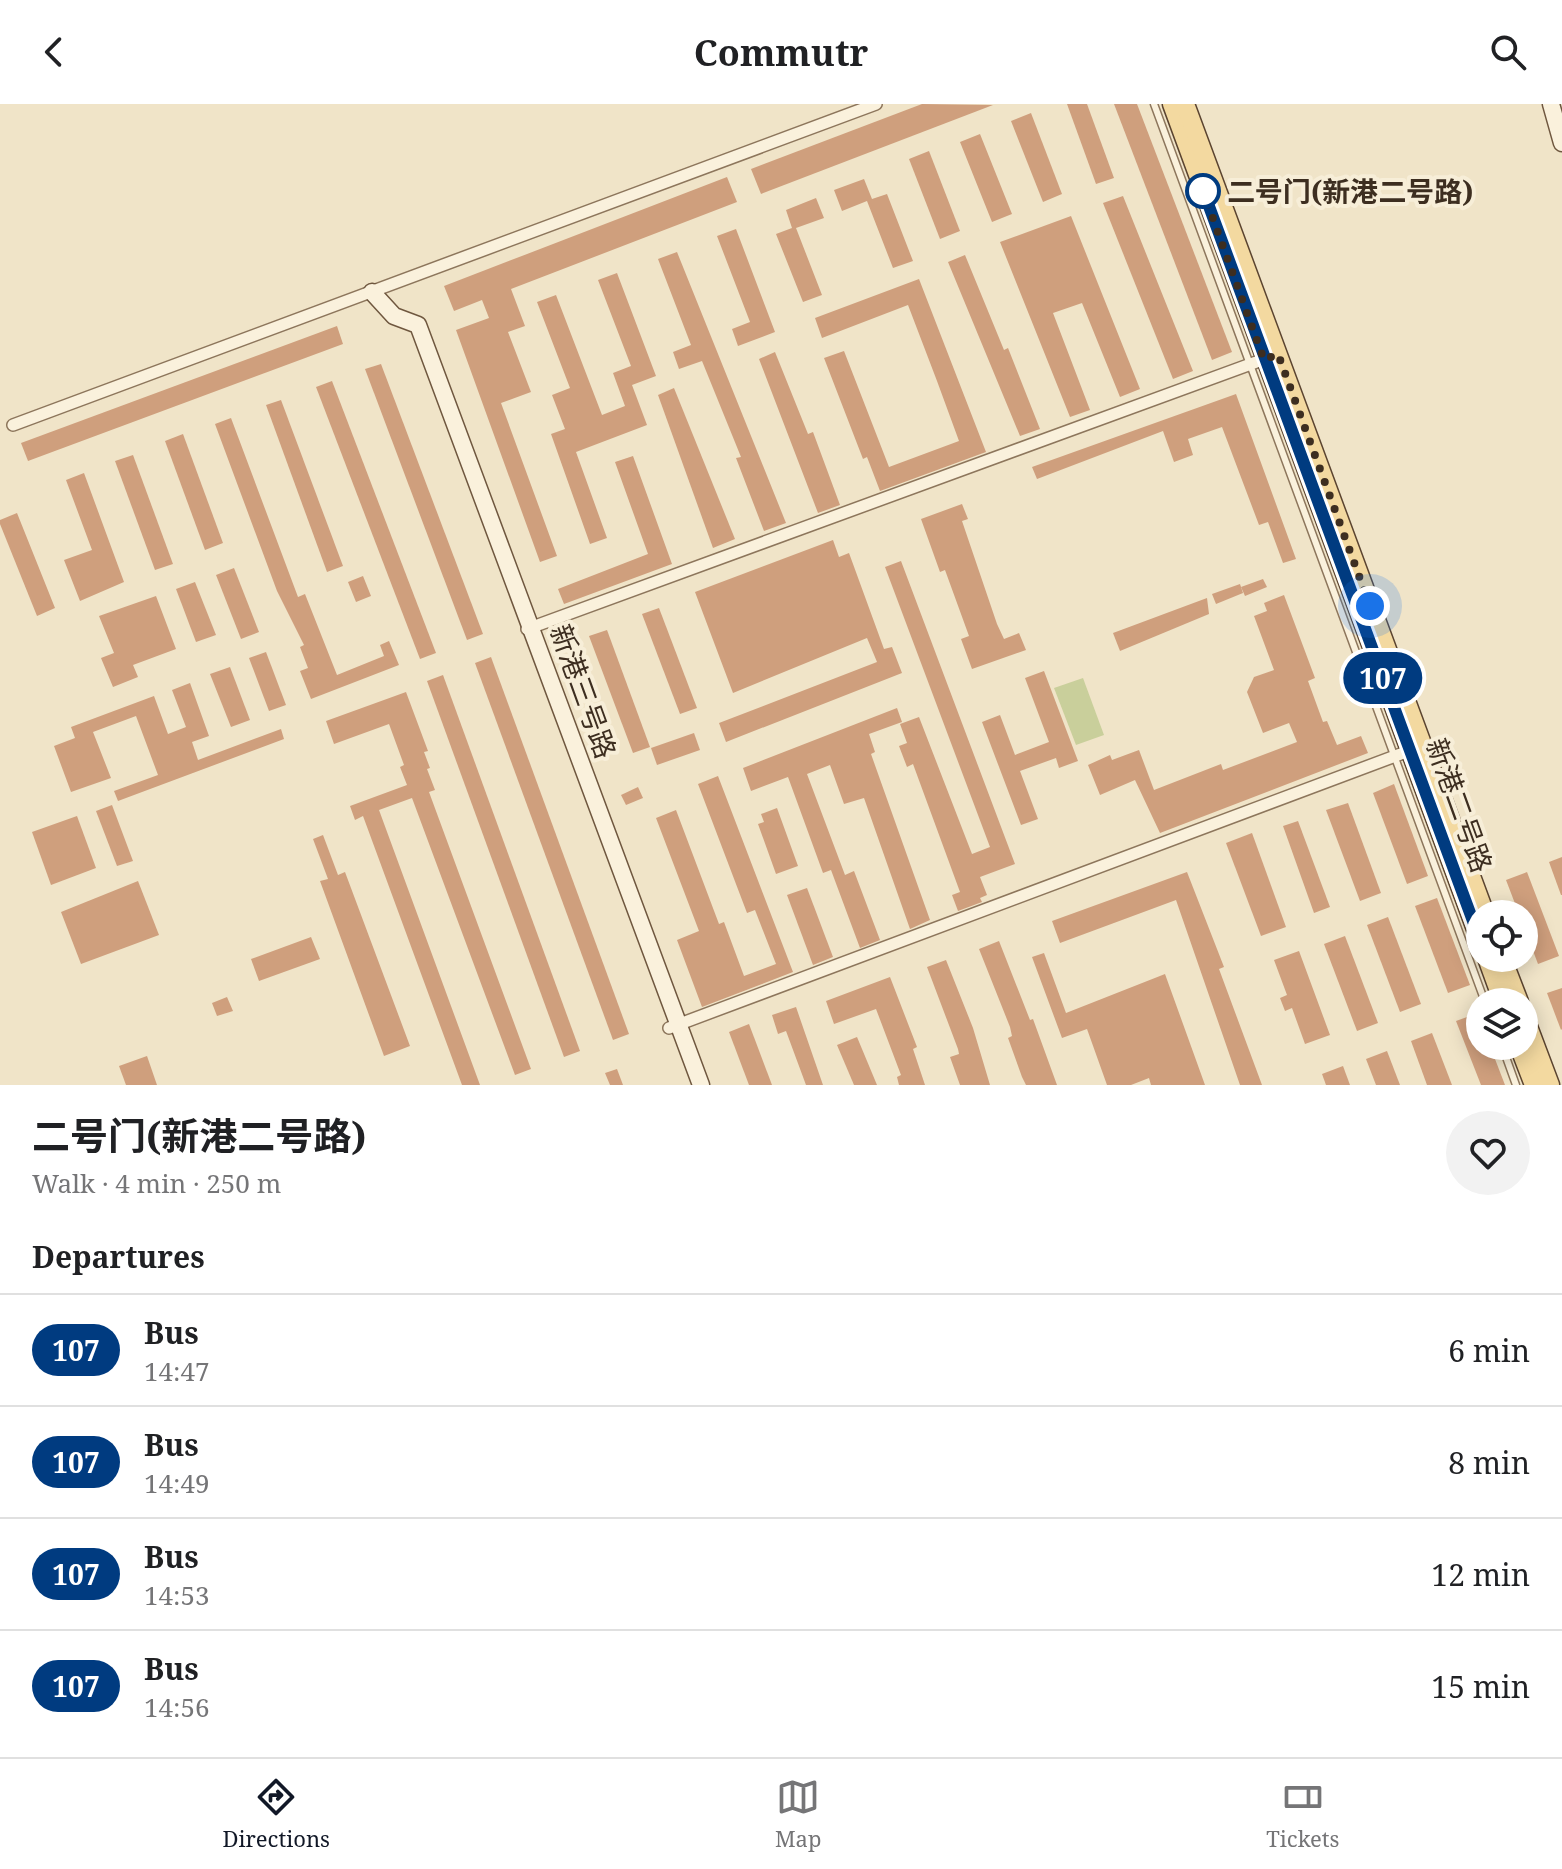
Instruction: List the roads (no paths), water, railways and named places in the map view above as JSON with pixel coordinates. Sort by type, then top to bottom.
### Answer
[{"type":"main road","name":"新港二号路","points":[[1172,104],[1466,903]]},
{"type":"main road","name":"新港二号路","points":[[1185,104],[1264,360]]},
{"type":"main road","name":"新港二号路","points":[[1408,751],[1478,900]]},
{"type":"main road","points":[[1538,1053],[1550,1085]]},
{"type":"main road","points":[[1524,1060],[1534,1085]]},
{"type":"street","points":[[13,425],[876,104]]},
{"type":"street","points":[[1551,104],[1562,143]]},
{"type":"street","points":[[1559,104],[1562,117]]},
{"type":"street","name":"新港三号路","points":[[372,292],[394,316],[418,325],[674,1026],[691,1085]]},
{"type":"street","points":[[529,628],[1264,360]]},
{"type":"street","points":[[674,1026],[1408,751]]},
{"type":"street","name":"新港三号路","points":[[674,1026],[701,1085]]},
{"type":"lane","points":[[1154,104],[1264,360],[1408,751],[1481,988]]},
{"type":"lane","points":[[1507,1060],[1516,1085]]},
{"type":"place","name":"二号门(新港二号路)","points":[[1203,191]]}]
